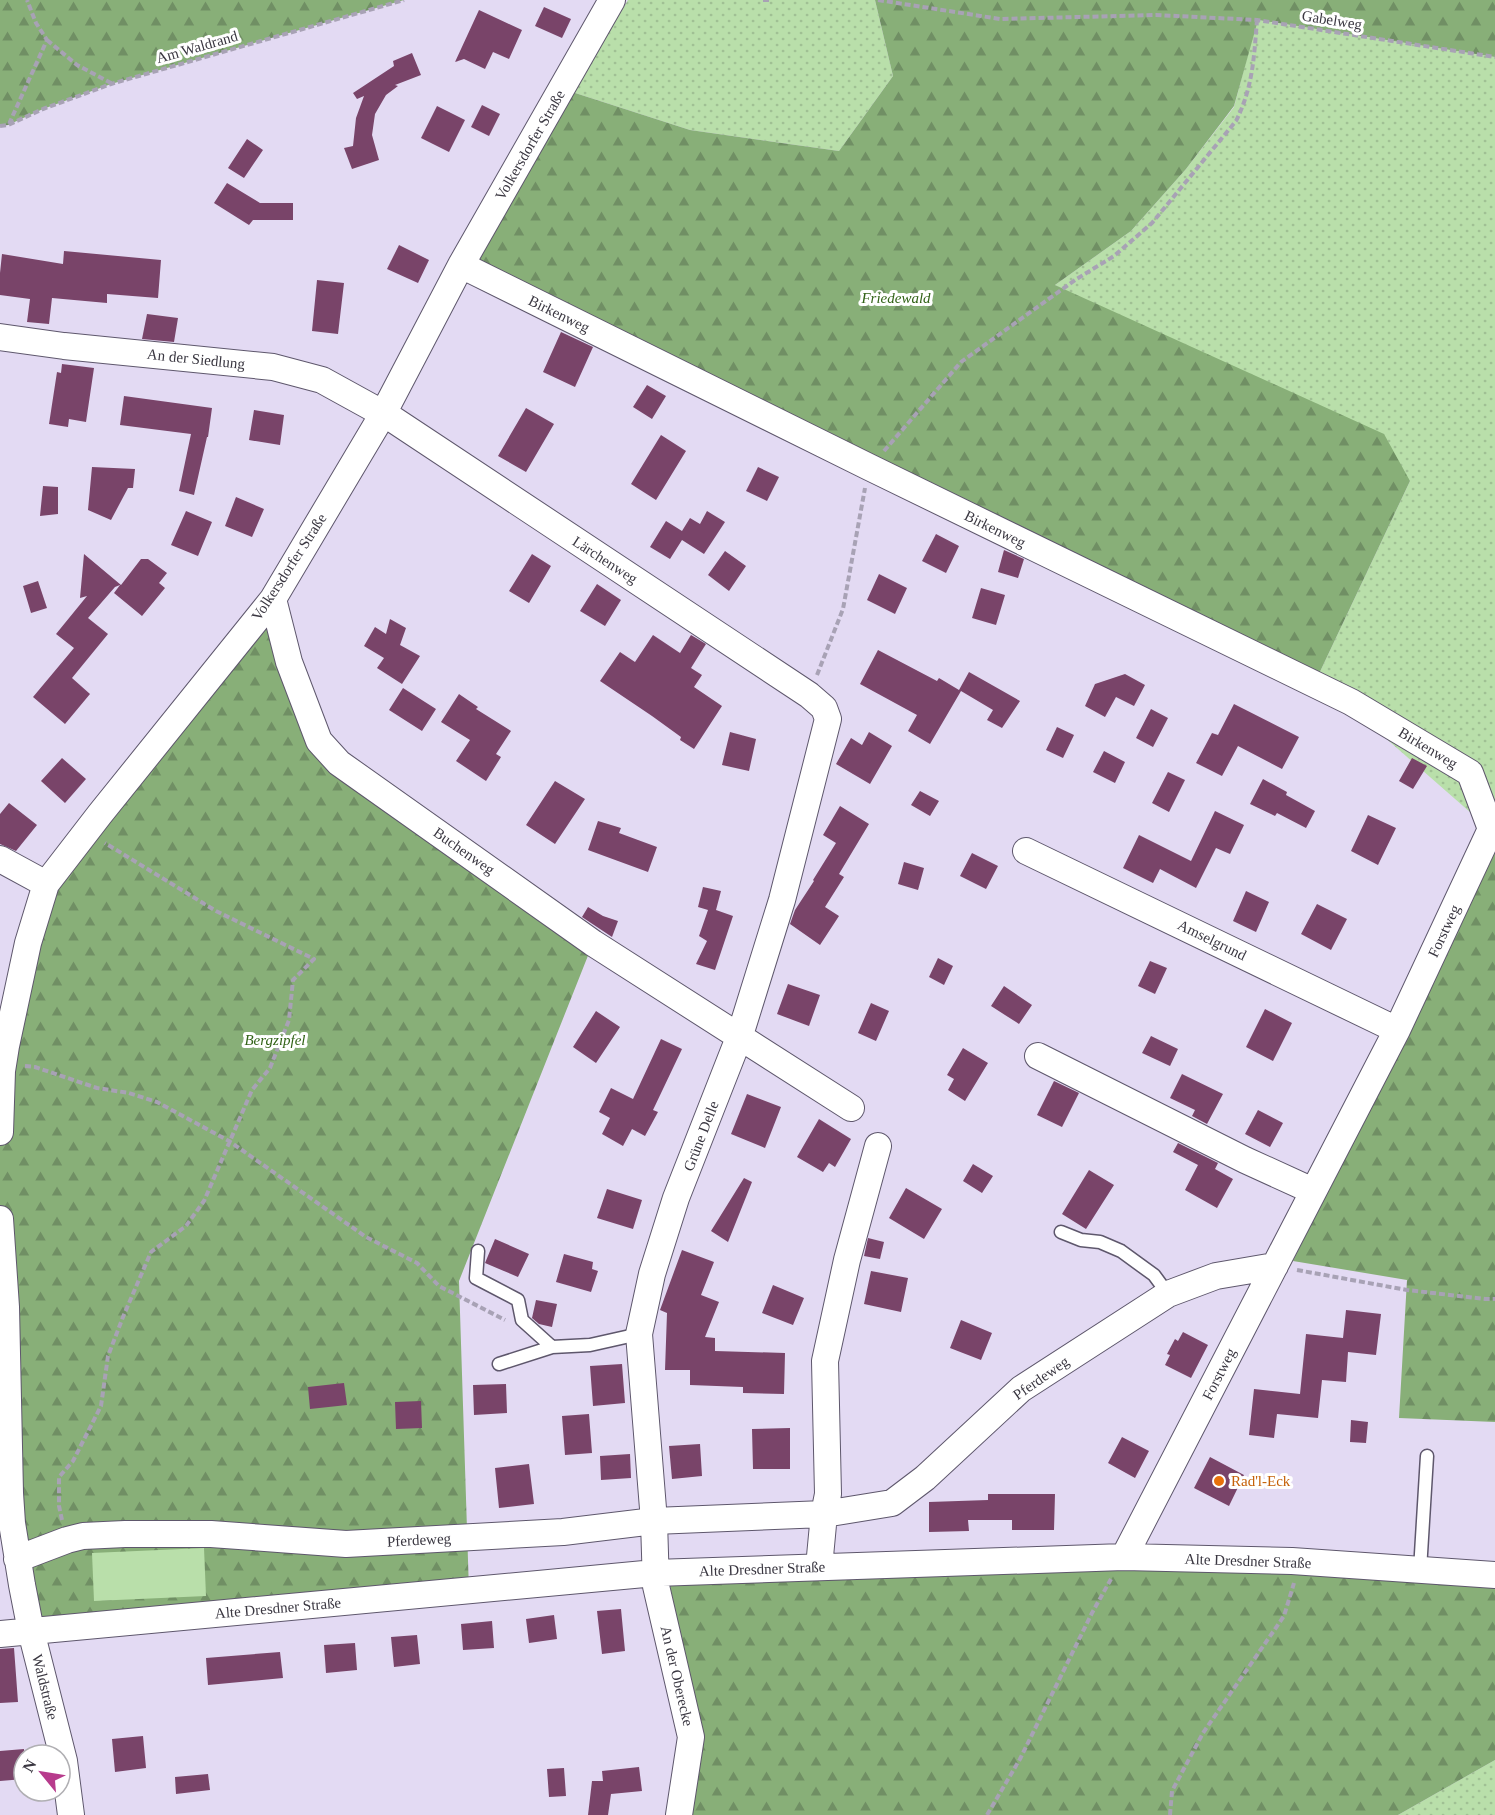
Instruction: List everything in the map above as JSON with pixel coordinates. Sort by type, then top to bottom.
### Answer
[{"type":"street","name":"Volkersdorfer Straße","points":[[0,1132],[3,1065],[28,943],[46,885],[273,599],[383,414],[461,265],[612,0]]},
{"type":"street","name":"Birkenweg","points":[[461,265],[1351,702],[1470,773],[1491,829]]},
{"type":"street","name":"An der Siedlung","points":[[0,337],[63,346],[273,367],[322,380],[383,414]]},
{"type":"street","name":"Lärchenweg","points":[[383,414],[817,701]]},
{"type":"street","name":"Buchenweg","points":[[273,599],[289,662],[320,741],[339,763],[593,943],[851,1108]]},
{"type":"street","name":"Grüne Delle","points":[[655,1573],[654,1521],[639,1334],[652,1274],[676,1198],[740,1035],[782,900],[828,718],[817,701]]},
{"type":"street","name":"Forstweg","points":[[1124,1557],[1397,1030],[1491,829]]},
{"type":"street","name":"Amselgrund","points":[[1026,851],[1397,1030]]},
{"type":"street","points":[[0,859],[46,885]]},
{"type":"street","points":[[1038,1056],[1245,1160],[1313,1191]]},
{"type":"street","points":[[819,1567],[828,1494],[825,1361],[847,1260],[878,1146]]},
{"type":"street","points":[[0,1219],[6,1307],[10,1493],[17,1559],[31,1631]]},
{"type":"street","name":"Pferdeweg","points":[[17,1559],[82,1536],[211,1534],[346,1544],[563,1532],[654,1521],[824,1514],[892,1503],[925,1478],[1021,1389],[1168,1294],[1216,1275],[1275,1266]]},
{"type":"street","name":"Alte Dresdner Straße","points":[[0,1634],[655,1573],[1124,1557],[1292,1561],[1495,1575]]},
{"type":"street","name":"An der Oberecke","points":[[655,1573],[656,1586],[691,1737],[679,1815]]},
{"type":"street","name":"Waldstraße","points":[[31,1631],[64,1761],[71,1815]]},
{"type":"lane","points":[[1060,1232],[1081,1240],[1100,1242],[1120,1251],[1154,1275],[1168,1294]]},
{"type":"lane","points":[[478,1251],[476,1278],[518,1300],[522,1320],[552,1347]]},
{"type":"lane","points":[[499,1364],[552,1347],[590,1345],[639,1334]]},
{"type":"lane","points":[[1420,1570],[1427,1456]]},
{"type":"path","points":[[27,0],[36,23],[47,40],[77,65],[111,84]]},
{"type":"path","name":"Am Waldrand","points":[[0,126],[111,84],[404,0]]},
{"type":"path","points":[[763,0],[770,0]]},
{"type":"path","name":"Gabelweg","points":[[878,0],[1000,19],[1156,15],[1257,20],[1495,57]]},
{"type":"path","points":[[817,701],[843,609],[869,467],[961,362],[1075,280],[1114,256],[1152,223],[1236,121],[1250,88],[1257,20]]},
{"type":"path","points":[[8,124],[47,40]]},
{"type":"path","points":[[67,1540],[59,1506],[59,1477],[73,1461],[101,1406],[108,1356],[123,1317],[151,1252],[186,1226],[204,1201],[252,1090],[270,1068],[289,1020],[293,980],[314,959],[216,911],[106,844],[85,834]]},
{"type":"path","points":[[3,1065],[35,1067],[97,1088],[129,1093],[157,1102],[229,1141],[366,1237],[417,1263],[439,1287],[510,1323],[527,1326]]},
{"type":"path","points":[[1275,1266],[1407,1290],[1495,1299]]},
{"type":"path","points":[[987,1815],[1020,1759],[1092,1613],[1124,1557]]},
{"type":"path","points":[[1170,1815],[1172,1791],[1203,1733],[1284,1616],[1295,1584],[1292,1561]]},
{"type":"green space","points":[[0,0],[404,0],[111,84],[43,109],[8,125],[0,126]]},
{"type":"green space","points":[[628,0],[875,0],[893,76],[839,151],[690,130],[572,92]]},
{"type":"green space","name":"Friedewald","points":[[875,0],[1495,0],[1495,57],[1258,20],[1234,106],[1186,169],[1131,231],[1055,285],[1384,434],[1410,481],[1317,678],[472,267],[572,92],[690,130],[839,151],[893,76]]},
{"type":"green space","points":[[1257,20],[1495,57],[1495,834],[1317,678],[1410,481],[1055,285],[1131,231],[1186,169],[1234,107]]},
{"type":"green space","name":"Bergzipfel","points":[[273,599],[319,741],[593,943],[459,1281],[469,1591],[31,1631],[0,1219],[0,1132],[46,885]]},
{"type":"green space","points":[[1495,836],[1495,1422],[1399,1418],[1407,1280],[1293,1261]]},
{"type":"green space","points":[[204,1548],[206,1596],[94,1601],[92,1553]]},
{"type":"green space","points":[[666,1566],[1495,1567],[1495,1760],[1398,1815],[685,1815],[700,1735]]},
{"type":"green space","points":[[1495,1760],[1495,1815],[1398,1815]]},
{"type":"building","points":[[544,7],[571,19],[562,38],[535,26]]},
{"type":"building","points":[[479,10],[522,30],[509,59],[493,52],[485,69],[464,59],[455,62]]},
{"type":"building","points":[[412,53],[421,75],[395,85],[398,86],[386,95],[375,114],[372,135],[379,160],[352,169],[344,148],[353,146],[356,118],[364,96],[357,99],[353,93],[394,66],[393,61]]},
{"type":"building","points":[[482,105],[500,114],[489,136],[471,127]]},
{"type":"building","points":[[437,106],[465,120],[449,152],[421,138]]},
{"type":"building","points":[[247,139],[263,150],[244,178],[228,168]]},
{"type":"building","points":[[227,183],[260,203],[293,203],[293,220],[253,220],[249,225],[214,203]]},
{"type":"building","points":[[399,245],[429,260],[418,283],[387,269]]},
{"type":"building","points":[[64,251],[161,260],[158,298],[107,294],[107,303],[52,298],[49,324],[27,322],[30,299],[0,295],[2,254],[63,264]]},
{"type":"building","points":[[317,280],[344,283],[338,334],[312,331]]},
{"type":"building","points":[[147,314],[178,318],[174,342],[142,339]]},
{"type":"building","points":[[561,332],[593,347],[575,387],[543,372]]},
{"type":"building","points":[[62,364],[94,368],[86,422],[69,419],[68,427],[49,424],[57,372],[61,373]]},
{"type":"building","points":[[647,385],[666,396],[652,419],[633,407]]},
{"type":"building","points":[[124,396],[212,408],[208,437],[194,495],[179,491],[191,434],[120,425]]},
{"type":"building","points":[[526,408],[554,424],[526,472],[498,456]]},
{"type":"building","points":[[254,410],[284,415],[280,445],[249,440]]},
{"type":"building","points":[[661,435],[686,451],[656,500],[631,484]]},
{"type":"building","points":[[92,467],[135,469],[133,488],[128,488],[111,520],[88,510]]},
{"type":"building","points":[[758,467],[779,477],[767,501],[746,491]]},
{"type":"building","points":[[43,486],[58,487],[58,514],[40,516]]},
{"type":"building","points":[[236,497],[264,509],[252,537],[225,526]]},
{"type":"building","points":[[186,511],[212,522],[198,556],[171,545]]},
{"type":"building","points":[[707,511],[725,522],[704,554],[682,540],[670,559],[650,547],[666,521],[682,531],[690,518],[700,524]]},
{"type":"building","points":[[936,534],[959,546],[946,573],[922,561]]},
{"type":"building","points":[[1004,550],[1024,559],[1018,578],[998,572]]},
{"type":"building","points":[[725,551],[746,566],[729,591],[708,575]]},
{"type":"building","points":[[84,554],[121,585],[141,559],[148,559],[167,573],[159,583],[165,588],[142,616],[114,593],[120,585],[115,587],[88,618],[108,634],[72,678],[90,694],[65,724],[33,697],[74,648],[56,634],[87,596],[80,598]]},
{"type":"building","points":[[532,554],[551,566],[529,603],[509,591]]},
{"type":"building","points":[[879,574],[907,588],[895,614],[867,600]]},
{"type":"building","points":[[38,581],[47,608],[31,613],[23,586]]},
{"type":"building","points":[[597,584],[621,600],[605,626],[580,611]]},
{"type":"building","points":[[981,588],[1005,595],[996,625],[972,618]]},
{"type":"building","points":[[390,619],[406,628],[400,645],[420,656],[402,684],[377,668],[384,658],[364,646],[375,627],[386,634]]},
{"type":"building","points":[[653,635],[680,653],[691,635],[706,644],[691,668],[702,675],[694,687],[722,706],[694,749],[652,716],[600,681],[620,652],[635,662]]},
{"type":"building","points":[[878,650],[937,681],[939,678],[959,690],[969,672],[1020,701],[1002,728],[987,720],[993,710],[961,691],[930,744],[908,731],[917,715],[860,684]]},
{"type":"building","points":[[1125,674],[1145,685],[1134,706],[1116,697],[1105,717],[1085,706],[1095,684]]},
{"type":"building","points":[[403,688],[436,709],[422,731],[389,710]]},
{"type":"building","points":[[459,694],[478,707],[476,709],[511,731],[496,754],[501,757],[486,781],[456,761],[470,740],[441,722]]},
{"type":"building","points":[[1234,704],[1299,737],[1282,769],[1238,746],[1222,776],[1196,763],[1212,733],[1218,735]]},
{"type":"building","points":[[1151,709],[1168,718],[1153,747],[1136,738]]},
{"type":"building","points":[[1057,727],[1074,735],[1063,758],[1046,750]]},
{"type":"building","points":[[730,732],[756,739],[749,771],[722,765]]},
{"type":"building","points":[[869,732],[892,746],[870,784],[836,764],[851,738],[862,745]]},
{"type":"building","points":[[1104,751],[1125,762],[1115,783],[1093,772]]},
{"type":"building","points":[[62,758],[86,779],[65,803],[41,781]]},
{"type":"building","points":[[1412,758],[1427,766],[1413,789],[1399,781]]},
{"type":"building","points":[[1168,772],[1185,780],[1169,812],[1152,803]]},
{"type":"building","points":[[1263,779],[1315,811],[1306,828],[1277,813],[1275,816],[1250,804]]},
{"type":"building","points":[[555,781],[585,799],[555,844],[526,825]]},
{"type":"building","points":[[920,791],[939,801],[930,816],[911,805]]},
{"type":"building","points":[[9,803],[37,825],[16,851],[0,844],[0,814]]},
{"type":"building","points":[[840,806],[869,824],[839,874],[844,877],[825,907],[839,916],[820,945],[790,924],[795,910],[836,843],[823,835]]},
{"type":"building","points":[[1215,811],[1244,825],[1230,854],[1216,848],[1196,888],[1160,869],[1153,883],[1123,868],[1139,835],[1191,861]]},
{"type":"building","points":[[1368,815],[1396,828],[1378,865],[1351,851]]},
{"type":"building","points":[[598,821],[621,828],[619,833],[657,847],[648,872],[588,850]]},
{"type":"building","points":[[972,853],[998,866],[986,889],[960,876]]},
{"type":"building","points":[[904,862],[924,868],[918,890],[898,884]]},
{"type":"building","points":[[703,887],[721,891],[716,910],[733,916],[715,970],[696,964],[707,941],[699,936],[708,910],[698,907]]},
{"type":"building","points":[[1246,891],[1269,902],[1256,932],[1233,921]]},
{"type":"building","points":[[1317,904],[1347,919],[1331,950],[1301,934]]},
{"type":"building","points":[[588,907],[603,916],[618,921],[612,937],[582,917]]},
{"type":"building","points":[[938,958],[953,966],[944,985],[929,977]]},
{"type":"building","points":[[1150,961],[1167,968],[1155,994],[1138,986]]},
{"type":"building","points":[[788,984],[820,995],[809,1026],[777,1014]]},
{"type":"building","points":[[1004,986],[1032,1005],[1019,1024],[991,1006]]},
{"type":"building","points":[[871,1003],[889,1011],[876,1041],[858,1033]]},
{"type":"building","points":[[1265,1009],[1292,1023],[1273,1061],[1246,1047]]},
{"type":"building","points":[[596,1011],[620,1027],[596,1063],[573,1047]]},
{"type":"building","points":[[1151,1036],[1178,1049],[1170,1066],[1142,1053]]},
{"type":"building","points":[[661,1039],[682,1049],[653,1110],[658,1112],[645,1136],[632,1129],[623,1146],[602,1134],[610,1118],[599,1112],[611,1088],[633,1099]]},
{"type":"building","points":[[963,1048],[988,1063],[965,1101],[948,1090],[954,1079],[947,1075]]},
{"type":"building","points":[[1182,1074],[1223,1094],[1207,1124],[1192,1116],[1195,1110],[1170,1098]]},
{"type":"building","points":[[1054,1081],[1079,1093],[1062,1127],[1037,1115]]},
{"type":"building","points":[[747,1094],[781,1107],[765,1148],[731,1134]]},
{"type":"building","points":[[1258,1110],[1283,1123],[1270,1147],[1245,1134]]},
{"type":"building","points":[[819,1119],[851,1139],[835,1167],[829,1163],[823,1172],[797,1157]]},
{"type":"building","points":[[1178,1143],[1218,1163],[1215,1169],[1233,1179],[1217,1208],[1185,1190],[1198,1165],[1173,1152]]},
{"type":"building","points":[[973,1164],[993,1176],[982,1193],[963,1181]]},
{"type":"building","points":[[1089,1170],[1114,1185],[1086,1229],[1062,1214]]},
{"type":"building","points":[[744,1178],[752,1182],[728,1242],[711,1231]]},
{"type":"building","points":[[906,1188],[942,1209],[924,1239],[889,1218]]},
{"type":"building","points":[[607,1189],[642,1200],[633,1229],[597,1218]]},
{"type":"building","points":[[868,1238],[884,1242],[880,1259],[864,1256]]},
{"type":"building","points":[[495,1239],[529,1254],[518,1277],[485,1263]]},
{"type":"building","points":[[682,1250],[714,1262],[701,1295],[719,1302],[705,1337],[715,1338],[715,1351],[785,1353],[784,1394],[743,1393],[743,1387],[690,1385],[690,1370],[665,1370],[667,1313],[660,1310]]},
{"type":"building","points":[[564,1254],[593,1262],[592,1269],[598,1271],[591,1292],[556,1282]]},
{"type":"building","points":[[871,1271],[908,1278],[901,1312],[864,1304]]},
{"type":"building","points":[[773,1285],[804,1298],[793,1325],[762,1313]]},
{"type":"building","points":[[536,1300],[557,1304],[552,1327],[539,1324],[532,1318]]},
{"type":"building","points":[[1346,1310],[1381,1314],[1376,1355],[1348,1352],[1346,1382],[1322,1380],[1318,1418],[1277,1414],[1274,1438],[1249,1435],[1254,1389],[1300,1394],[1306,1334],[1343,1338]]},
{"type":"building","points":[[961,1320],[992,1333],[981,1360],[950,1348]]},
{"type":"building","points":[[1183,1332],[1208,1345],[1191,1378],[1165,1365],[1170,1355],[1167,1354],[1175,1339],[1178,1341]]},
{"type":"building","points":[[622,1364],[625,1403],[593,1406],[590,1366]]},
{"type":"building","points":[[344,1383],[347,1405],[310,1409],[308,1387]]},
{"type":"building","points":[[506,1384],[507,1413],[474,1415],[473,1385]]},
{"type":"building","points":[[421,1401],[422,1428],[396,1429],[395,1402]]},
{"type":"building","points":[[589,1414],[592,1453],[565,1455],[562,1416]]},
{"type":"building","points":[[1351,1420],[1368,1422],[1366,1443],[1350,1442]]},
{"type":"building","points":[[790,1428],[790,1469],[753,1469],[752,1429]]},
{"type":"building","points":[[1122,1437],[1149,1451],[1135,1478],[1108,1463]]},
{"type":"building","points":[[700,1444],[702,1476],[672,1479],[669,1446]]},
{"type":"building","points":[[630,1454],[631,1478],[601,1480],[600,1456]]},
{"type":"building","name":"Rad'l-Eck","points":[[1210,1457],[1244,1475],[1229,1506],[1194,1488]]},
{"type":"building","points":[[529,1464],[534,1504],[499,1508],[495,1468]]},
{"type":"building","points":[[988,1494],[1055,1494],[1054,1530],[1012,1530],[1012,1520],[968,1520],[969,1531],[929,1532],[929,1502],[988,1500]]},
{"type":"building","points":[[621,1609],[625,1651],[602,1654],[597,1611]]},
{"type":"building","points":[[554,1615],[557,1639],[529,1643],[526,1619]]},
{"type":"building","points":[[492,1621],[494,1648],[463,1650],[461,1624]]},
{"type":"building","points":[[417,1635],[420,1664],[394,1667],[391,1637]]},
{"type":"building","points":[[355,1643],[357,1670],[326,1673],[324,1645]]},
{"type":"building","points":[[14,1648],[18,1702],[0,1703],[0,1649]]},
{"type":"building","points":[[280,1652],[283,1678],[208,1685],[206,1658]]},
{"type":"building","points":[[143,1736],[146,1768],[115,1772],[112,1739]]},
{"type":"building","points":[[12,1750],[12,1780],[0,1781],[0,1751]]},
{"type":"building","points":[[639,1767],[642,1791],[611,1794],[608,1815],[588,1815],[592,1781],[603,1781],[602,1771]]},
{"type":"building","points":[[564,1768],[566,1796],[549,1797],[547,1769]]},
{"type":"building","points":[[208,1774],[210,1790],[176,1794],[175,1777]]},
{"type":"place","name":"Rad'l-Eck","points":[[1219,1481]]}]
